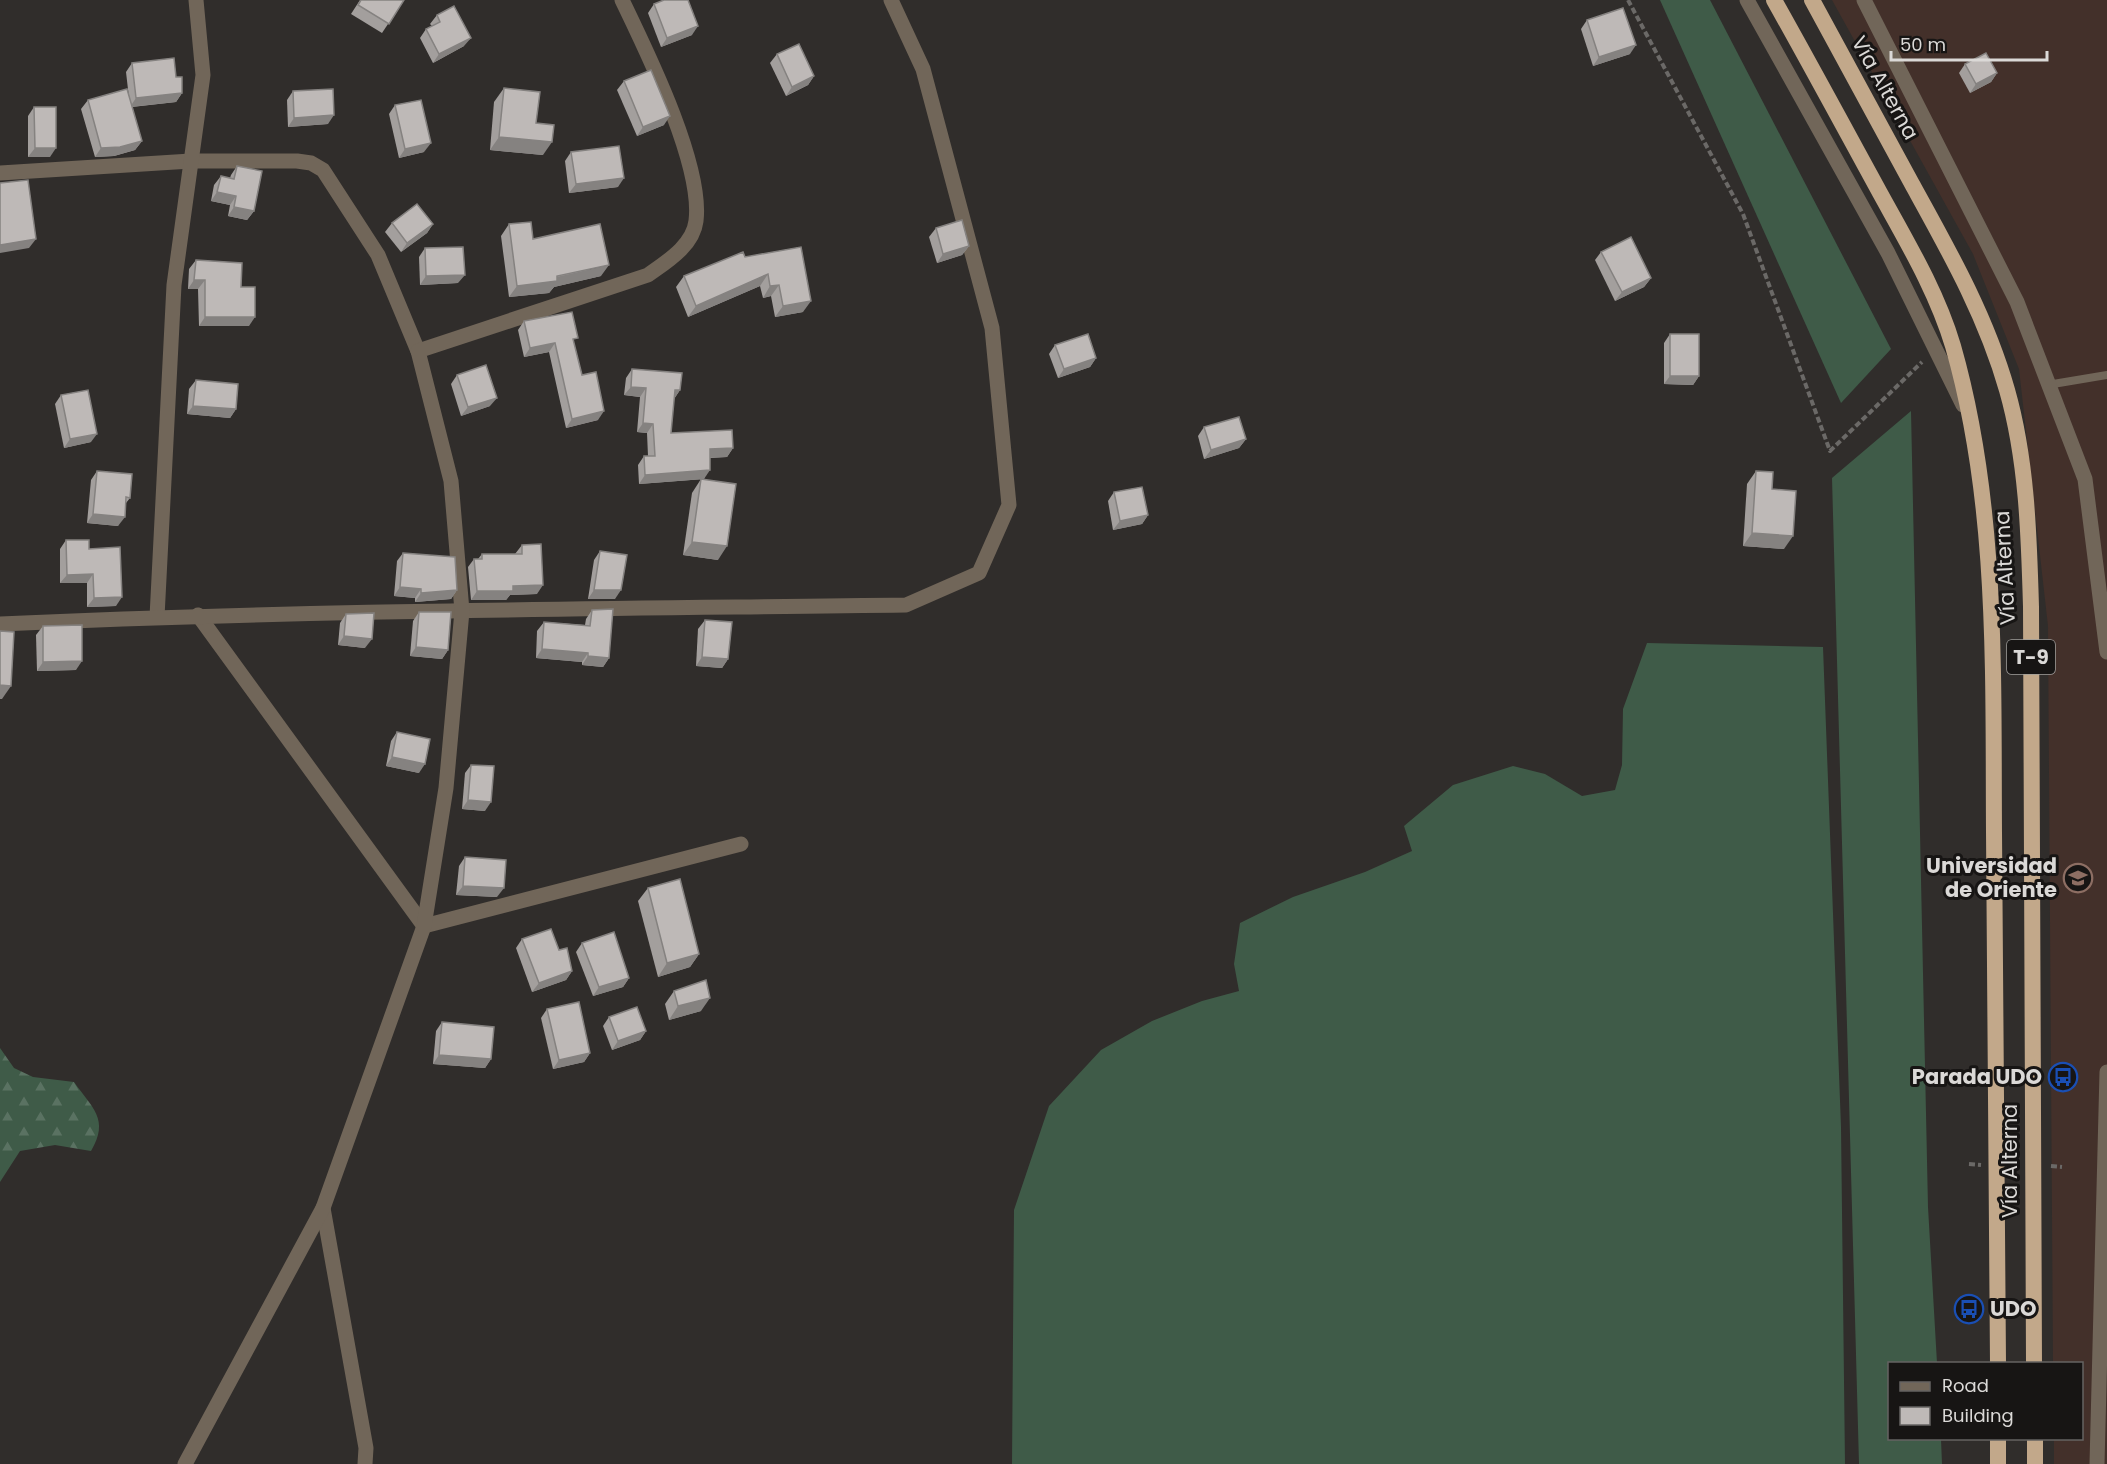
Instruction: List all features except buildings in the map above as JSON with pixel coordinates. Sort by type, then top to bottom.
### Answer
[{"type":"highway","name":"Vía Alterna","points":[[1774,0],[1933,295],[1952,343],[1972,423],[1983,492],[1994,723],[1998,1362]]},
{"type":"highway","name":"Vía Alterna","points":[[1812,0],[1968,285],[1991,341],[2008,392],[2021,463],[2029,544],[2031,607],[2034,1362]]},
{"type":"highway","points":[[1998,1440],[1998,1464]]},
{"type":"highway","points":[[2035,1440],[2035,1464]]},
{"type":"street","points":[[157,616],[174,285],[203,75],[196,0]]},
{"type":"street","points":[[418,351],[648,275],[679,252],[696,223],[694,182],[657,72],[622,0]]},
{"type":"street","points":[[0,624],[198,615],[906,605],[980,573],[1009,505],[992,328],[923,69],[891,0]]},
{"type":"street","points":[[1747,0],[1888,253],[1972,423]]},
{"type":"street","points":[[1864,0],[2016,302],[2085,479],[2102,572],[2107,652]]},
{"type":"street","points":[[0,173],[191,160],[297,161],[311,163],[323,170],[378,255],[418,351],[451,481],[462,611],[446,788],[424,926],[323,1208],[185,1464]]},
{"type":"street","points":[[198,615],[424,926]]},
{"type":"street","points":[[424,926],[741,844]]},
{"type":"street","points":[[2097,1464],[2107,1072]]},
{"type":"street","points":[[323,1208],[366,1448],[365,1464]]},
{"type":"lane","points":[[2047,385],[2107,375]]},
{"type":"path","points":[[1628,0],[1743,214],[1830,451],[1936,349]]},
{"type":"shaded area","name":"Universidad de Oriente","points":[[1832,0],[2107,0],[2107,1464],[2054,1464],[2054,1440],[2083,1440],[2083,1362],[2053,1362],[2048,626],[2019,369],[1973,254]]},
{"type":"green space","points":[[1660,0],[1710,0],[1891,349],[1841,403]]},
{"type":"green space","points":[[1911,411],[1928,1207],[1937,1362],[1888,1362],[1888,1440],[1941,1440],[1942,1464],[1859,1464],[1832,478]]},
{"type":"green space","points":[[1647,643],[1823,647],[1841,1127],[1845,1464],[1012,1464],[1014,1210],[1049,1106],[1101,1050],[1152,1021],[1202,1001],[1239,991],[1234,964],[1240,923],[1293,897],[1365,872],[1412,851],[1404,826],[1453,785],[1513,766],[1545,774],[1582,796],[1615,790],[1622,765],[1623,709]]},
{"type":"green space","points":[[0,1048],[14,1068],[33,1077],[74,1082],[92,1107],[99,1122],[99,1130],[91,1151],[55,1145],[20,1151],[0,1182]]},
{"type":"place","name":"Universidad de Oriente","points":[[2078,878]]},
{"type":"place","name":"Parada UDO","points":[[2063,1077]]},
{"type":"place","name":"UDO","points":[[1969,1309]]}]
